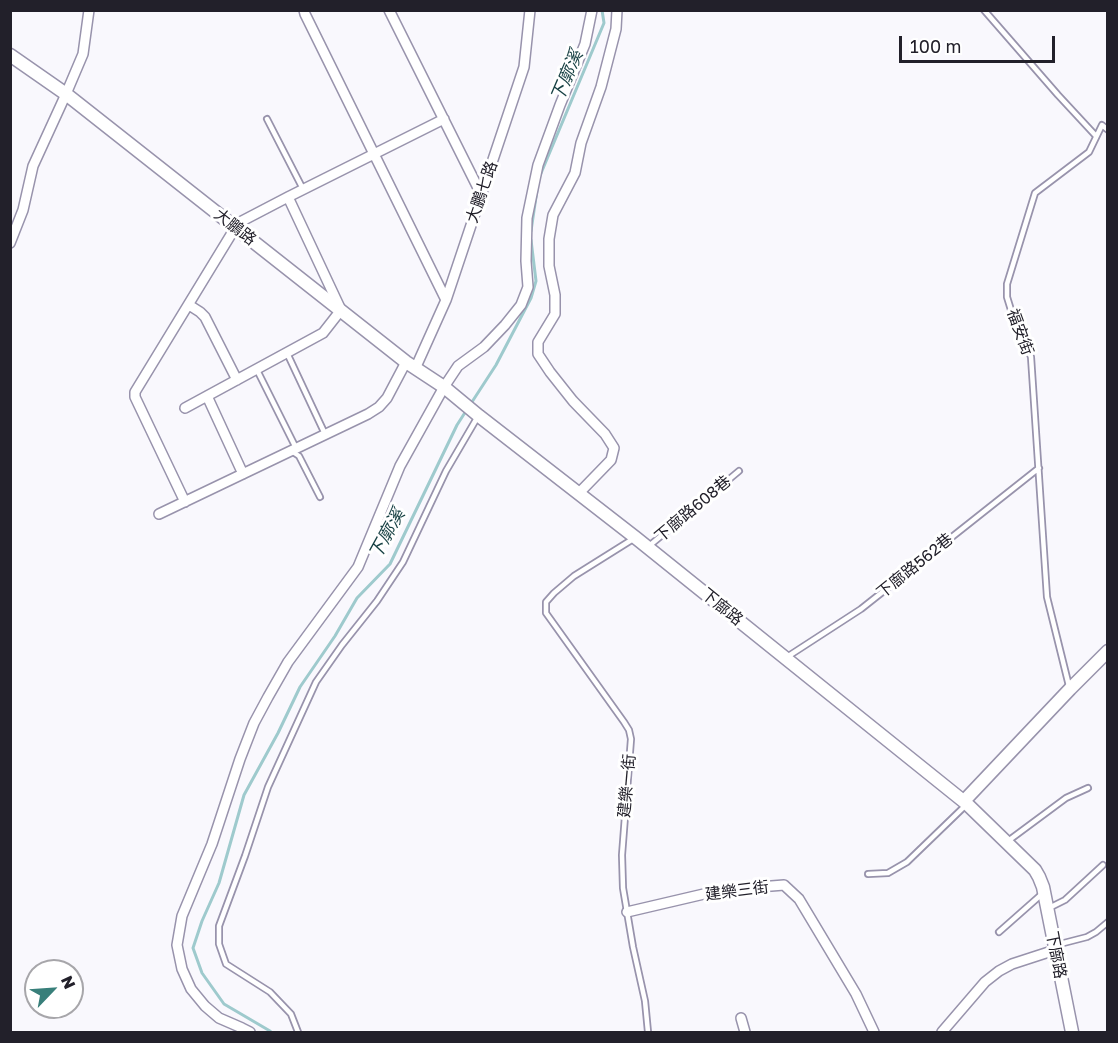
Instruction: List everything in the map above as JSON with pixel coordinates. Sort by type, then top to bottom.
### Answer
[{"type":"street","points":[[10,243],[23,210],[33,165],[83,54],[88,10]]},
{"type":"street","points":[[304,10],[446,300]]},
{"type":"street","points":[[389,10],[481,194]]},
{"type":"street","name":"大鵬七路","points":[[159,514],[379,407],[411,366],[446,300],[525,67],[530,10]]},
{"type":"street","points":[[250,1032],[219,1018],[191,989],[182,969],[177,945],[182,916],[212,844],[254,723],[288,662],[358,567],[400,466],[444,387],[458,366],[484,346],[521,305],[528,287],[527,218],[538,165],[585,44],[592,10]]},
{"type":"street","points":[[579,493],[611,460],[614,448],[605,434],[573,401],[546,367],[538,354],[538,342],[555,314],[555,295],[549,266],[549,238],[553,215],[575,173],[581,143],[601,87],[616,29],[617,10]]},
{"type":"street","name":"大鵬路","points":[[10,55],[66,94],[411,366],[444,387],[479,416]]},
{"type":"street","points":[[185,502],[135,397],[135,392],[235,228],[242,221],[303,189],[444,119]]},
{"type":"street","points":[[185,408],[323,333],[341,310],[288,197]]},
{"type":"street","points":[[189,305],[206,317],[237,380]]},
{"type":"street","points":[[207,396],[243,474]]},
{"type":"street","name":"下廍路","points":[[479,416],[636,538],[966,802],[1035,870],[1044,892],[1071,1032]]},
{"type":"street","points":[[966,802],[1107,651]]},
{"type":"street","name":"建樂三街","points":[[627,912],[721,890],[784,885],[799,899],[856,994],[874,1032]]},
{"type":"street","points":[[942,1032],[985,981],[999,970],[1054,948]]},
{"type":"street","points":[[741,1018],[745,1032]]},
{"type":"lane","points":[[984,10],[1096,136],[1102,125],[1107,130]]},
{"type":"lane","points":[[267,119],[303,189]]},
{"type":"lane","name":"福安街","points":[[1070,689],[1047,597],[1030,357],[1011,310],[1007,297],[1007,284],[1035,193],[1089,152],[1096,136]]},
{"type":"lane","points":[[287,352],[325,434]]},
{"type":"lane","points":[[256,369],[293,450],[299,456],[320,497]]},
{"type":"lane","points":[[298,1032],[291,1014],[270,992],[226,964],[219,944],[219,926],[268,787],[316,682],[377,601],[403,562],[446,471],[479,416]]},
{"type":"lane","name":"下廍路562巷","points":[[786,658],[861,609],[1039,468]]},
{"type":"lane","name":"下廍路608巷","points":[[647,547],[739,471]]},
{"type":"lane","name":"建樂一街","points":[[636,538],[574,576],[546,602],[546,613],[629,730],[631,739],[622,855],[623,888],[645,1001],[648,1032]]},
{"type":"lane","points":[[1006,842],[1066,798],[1088,788]]},
{"type":"lane","points":[[868,874],[888,873],[902,866],[966,802]]},
{"type":"lane","points":[[1047,908],[1069,896],[1103,865]]},
{"type":"lane","points":[[999,932],[1044,892]]},
{"type":"lane","points":[[1054,948],[1087,937],[1107,922]]},
{"type":"waterway","name":"下廓溪","points":[[539,178],[604,23],[602,10]]},
{"type":"waterway","name":"下廓溪","points":[[531,231],[537,190]]},
{"type":"waterway","name":"下廓溪","points":[[470,405],[496,365],[531,298],[536,281],[531,240]]},
{"type":"waterway","name":"下廓溪","points":[[271,1032],[224,1004],[202,973],[193,948],[219,883],[244,795],[300,687],[335,636],[357,598],[390,564],[457,425],[466,411]]}]
